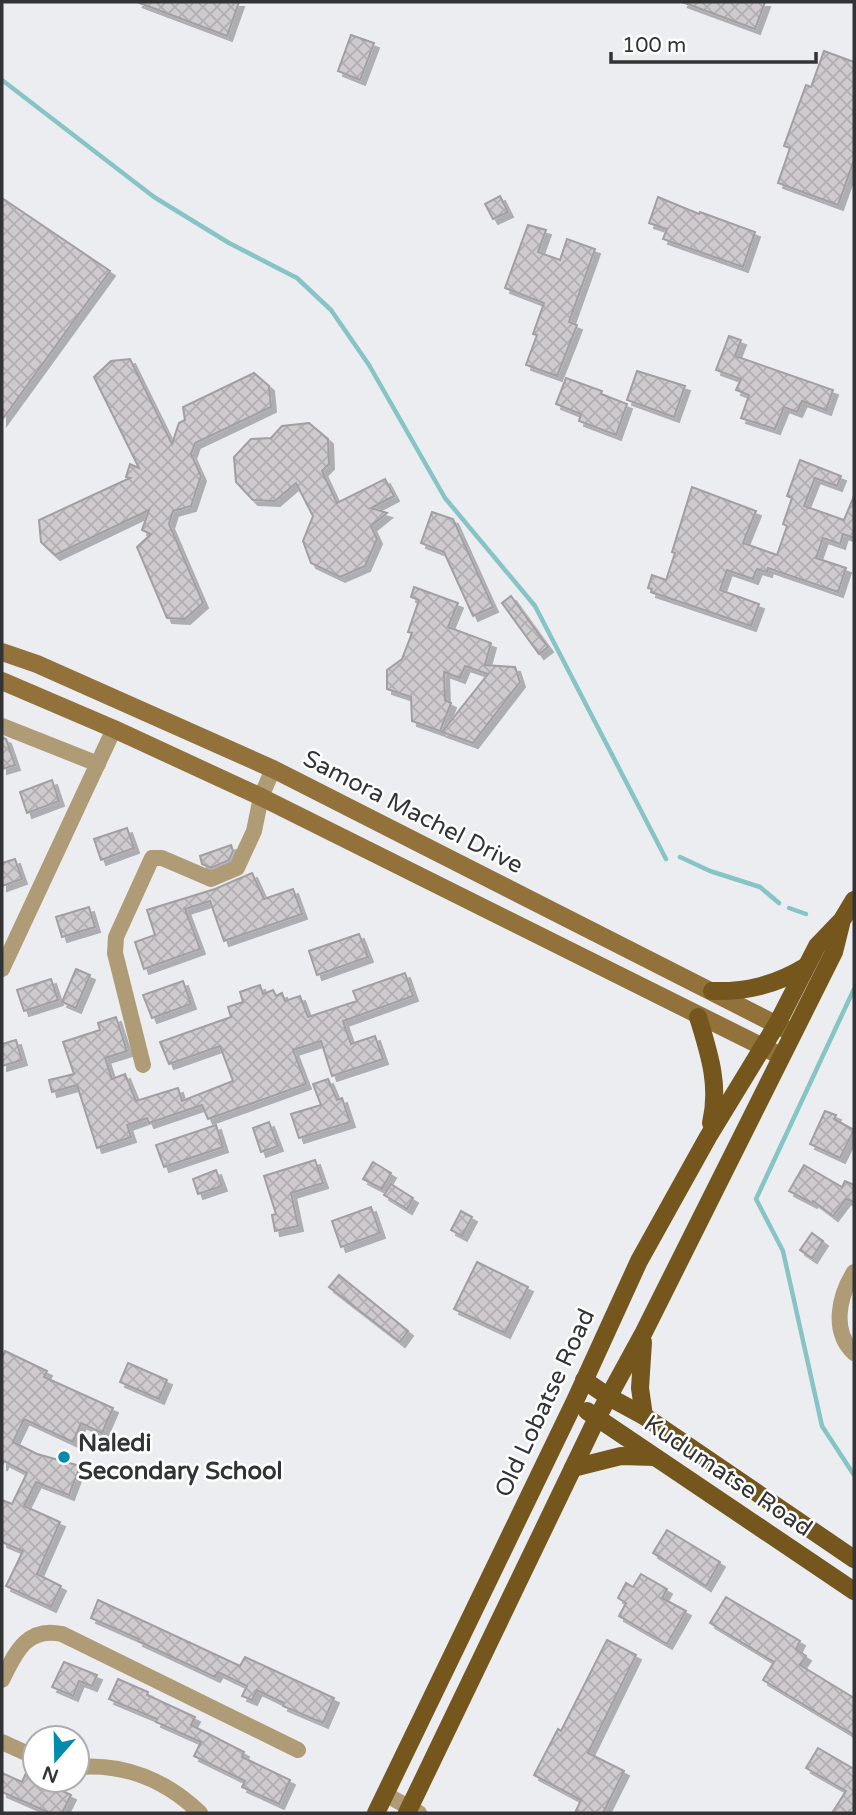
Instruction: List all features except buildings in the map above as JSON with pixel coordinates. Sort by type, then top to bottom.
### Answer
[{"type":"main road","name":"Samora Machel Drive","points":[[2,652],[37,664],[273,769],[793,1034]]},
{"type":"main road","points":[[2,681],[261,797],[781,1056]]},
{"type":"main road","points":[[412,1811],[597,1418],[644,1332],[834,952],[842,920],[854,900]]},
{"type":"main road","name":"Old Lobatse Road","points":[[382,1807],[639,1261],[708,1137],[777,1024],[817,946],[842,920]]},
{"type":"main road","points":[[712,992],[770,985],[805,967]]},
{"type":"main road","points":[[698,1017],[716,1088],[708,1137]]},
{"type":"main road","points":[[644,1332],[640,1373],[644,1416]]},
{"type":"main road","name":"Kudumatse Road","points":[[584,1381],[644,1416],[854,1559]]},
{"type":"main road","name":"Kudumatse Road","points":[[575,1401],[854,1591]]},
{"type":"main road","points":[[573,1468],[621,1456],[658,1458]]},
{"type":"street","points":[[2,726],[98,764]]},
{"type":"street","points":[[2,969],[114,729]]},
{"type":"street","points":[[143,1065],[115,953],[116,937],[152,858],[162,858],[211,879],[237,868],[254,831],[261,797],[273,769]]},
{"type":"street","points":[[854,1272],[842,1299],[840,1317],[841,1332],[847,1346],[854,1353]]},
{"type":"street","points":[[2,1680],[9,1646],[38,1635],[52,1632],[62,1634],[298,1749]]},
{"type":"street","points":[[2,1742],[21,1751]]},
{"type":"street","points":[[91,1766],[125,1769],[155,1780],[189,1802],[200,1813]]},
{"type":"street","points":[[382,1807],[412,1811]]},
{"type":"waterway","points":[[2,80],[154,197],[229,243],[297,278],[331,310],[369,365],[445,498],[535,606],[666,859]]},
{"type":"waterway","points":[[680,857],[710,871],[760,887],[779,903]]},
{"type":"waterway","points":[[789,908],[806,914]]},
{"type":"waterway","points":[[854,989],[756,1199],[783,1251],[822,1426],[854,1475]]},
{"type":"place","name":"Naledi Secondary School","points":[[64,1457]]}]
